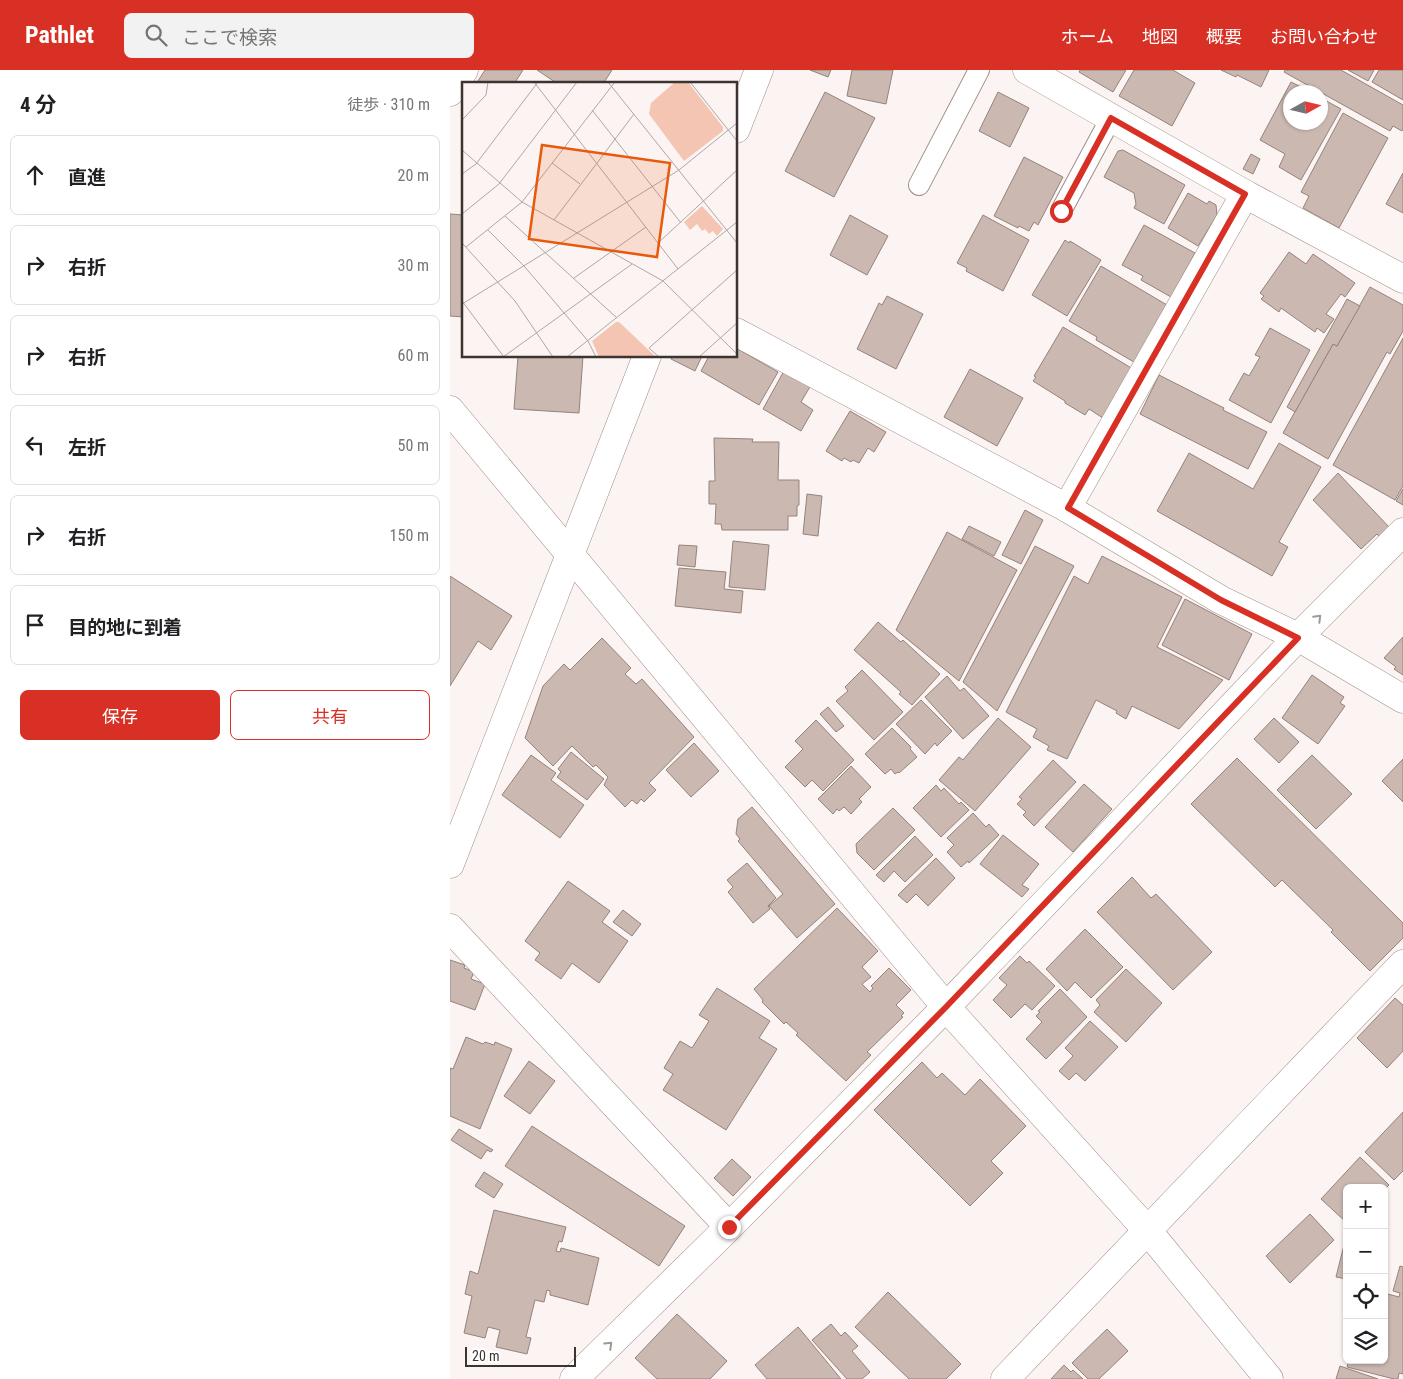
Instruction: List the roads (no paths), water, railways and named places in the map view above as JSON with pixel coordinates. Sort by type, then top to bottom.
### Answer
[{"type":"street","points":[[450,92],[464,70]]},
{"type":"street","points":[[738,124],[760,70]]},
{"type":"street","points":[[1043,74],[1111,118],[1245,194],[1403,279]]},
{"type":"street","points":[[1068,508],[1245,194]]},
{"type":"street","points":[[738,333],[1068,508],[1221,600],[1298,638],[1403,699]]},
{"type":"street","points":[[450,864],[646,358]]},
{"type":"street","points":[[450,410],[946,1007],[1148,1231],[1269,1379]]},
{"type":"street","points":[[586,1375],[946,1007],[1298,638],[1403,532]]},
{"type":"street","points":[[450,928],[729,1227]]},
{"type":"street","points":[[1006,1379],[1403,964]]},
{"type":"lane","points":[[919,185],[979,70]]},
{"type":"lane","points":[[1061,211],[1111,118]]}]
